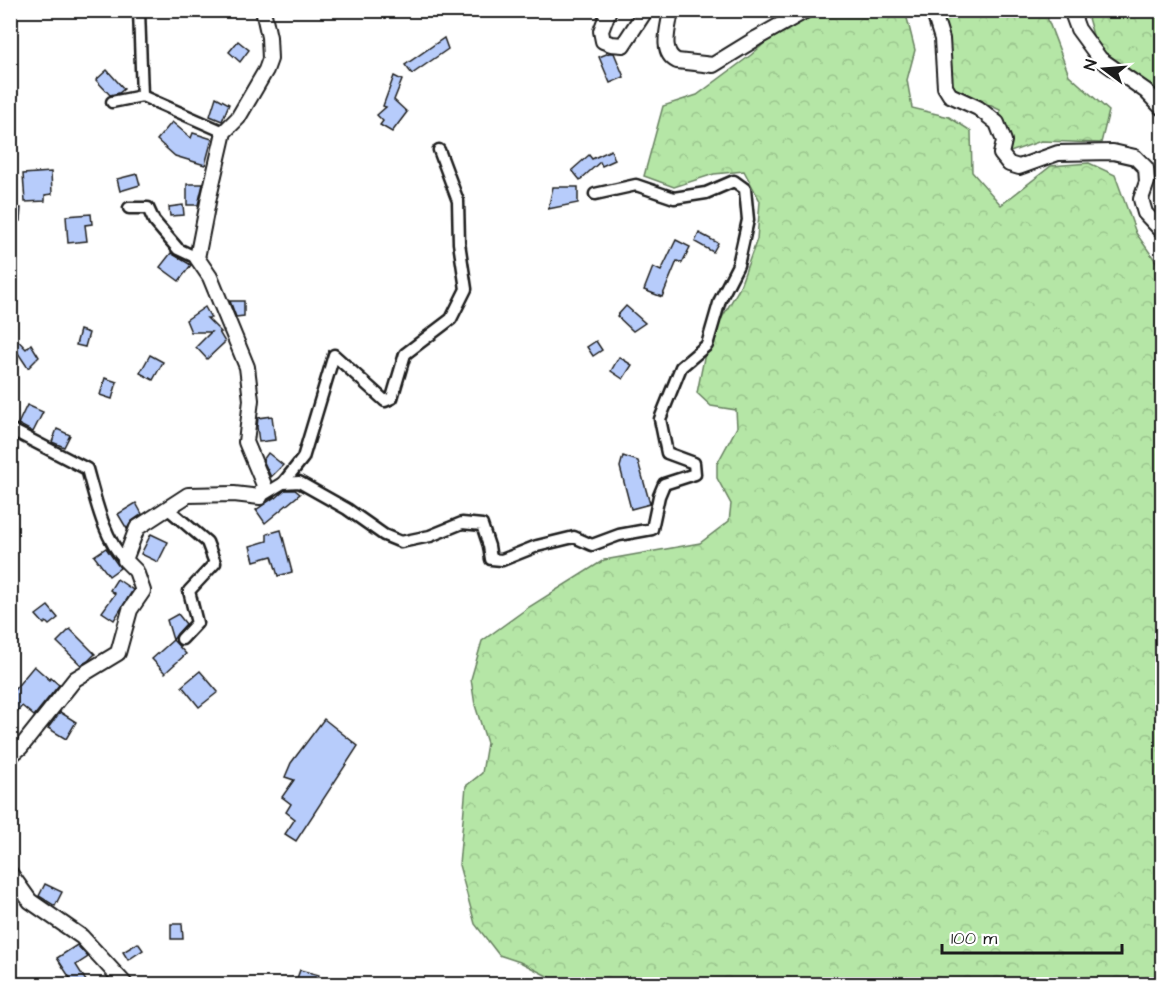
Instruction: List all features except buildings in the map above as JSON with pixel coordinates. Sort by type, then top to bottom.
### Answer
[{"type":"street","points":[[139,10],[142,96]]},
{"type":"street","points":[[197,258],[224,132],[238,118],[270,59],[269,37],[263,10]]},
{"type":"street","points":[[609,10],[601,31],[603,41],[623,45],[646,10]]},
{"type":"street","points":[[671,10],[666,47],[668,54],[677,61],[713,64],[807,10]]},
{"type":"street","points":[[933,10],[942,39],[945,87],[950,95],[978,108],[997,123],[1004,141],[1001,154],[1009,164],[1019,167],[1058,153],[1113,152],[1136,156],[1146,168],[1147,182],[1141,199],[1145,213],[1162,231]]},
{"type":"street","points":[[1071,10],[1078,29],[1100,59],[1146,91],[1162,108]]},
{"type":"street","points":[[112,102],[142,96],[224,132]]},
{"type":"street","points":[[125,561],[137,528],[188,495],[234,494],[260,497],[283,483],[303,458],[334,355],[385,401],[392,398],[405,354],[451,319],[466,289],[459,243],[458,201],[439,150]]},
{"type":"street","points":[[283,483],[299,482],[347,508],[384,536],[401,542],[430,536],[462,523],[482,525],[491,559],[502,560],[537,546],[574,537],[592,545],[619,535],[652,529],[664,484],[695,474],[694,463],[667,453],[660,419],[681,367],[707,345],[720,300],[738,265],[748,220],[745,189],[734,181],[706,193],[674,198],[636,185],[596,194]]},
{"type":"street","points":[[129,208],[148,208],[154,221],[178,249],[197,258],[210,277],[247,367],[251,399],[246,442],[264,485],[260,497]]},
{"type":"street","points":[[10,429],[87,469],[101,518],[117,553],[136,571],[142,591],[130,610],[118,653],[75,679],[21,747],[10,756]]},
{"type":"street","points":[[167,508],[207,542],[215,563],[189,591],[197,623],[182,639]]},
{"type":"street","points":[[10,873],[30,901],[82,937],[124,984]]},
{"type":"green space","points":[[829,10],[891,10],[906,14],[915,50],[907,80],[912,108],[949,117],[971,131],[972,172],[1001,205],[1051,166],[1089,163],[1115,175],[1136,233],[1162,270],[1162,984],[557,984],[557,981],[520,962],[499,955],[475,924],[459,865],[466,786],[482,773],[487,743],[475,705],[471,679],[482,641],[529,607],[604,560],[700,543],[729,521],[731,504],[717,478],[717,464],[737,427],[736,410],[711,406],[697,393],[707,343],[739,289],[757,239],[760,201],[744,171],[714,174],[674,187],[644,176],[663,106],[697,95],[751,55],[798,14]]},
{"type":"green space","points":[[686,11],[774,11],[734,15]]},
{"type":"green space","points":[[935,11],[1047,11],[1048,20],[1069,75],[1109,111],[1101,143],[1041,141],[1002,155],[1000,110],[938,81]]},
{"type":"green space","points":[[1086,11],[1162,11],[1162,94],[1097,49]]}]
